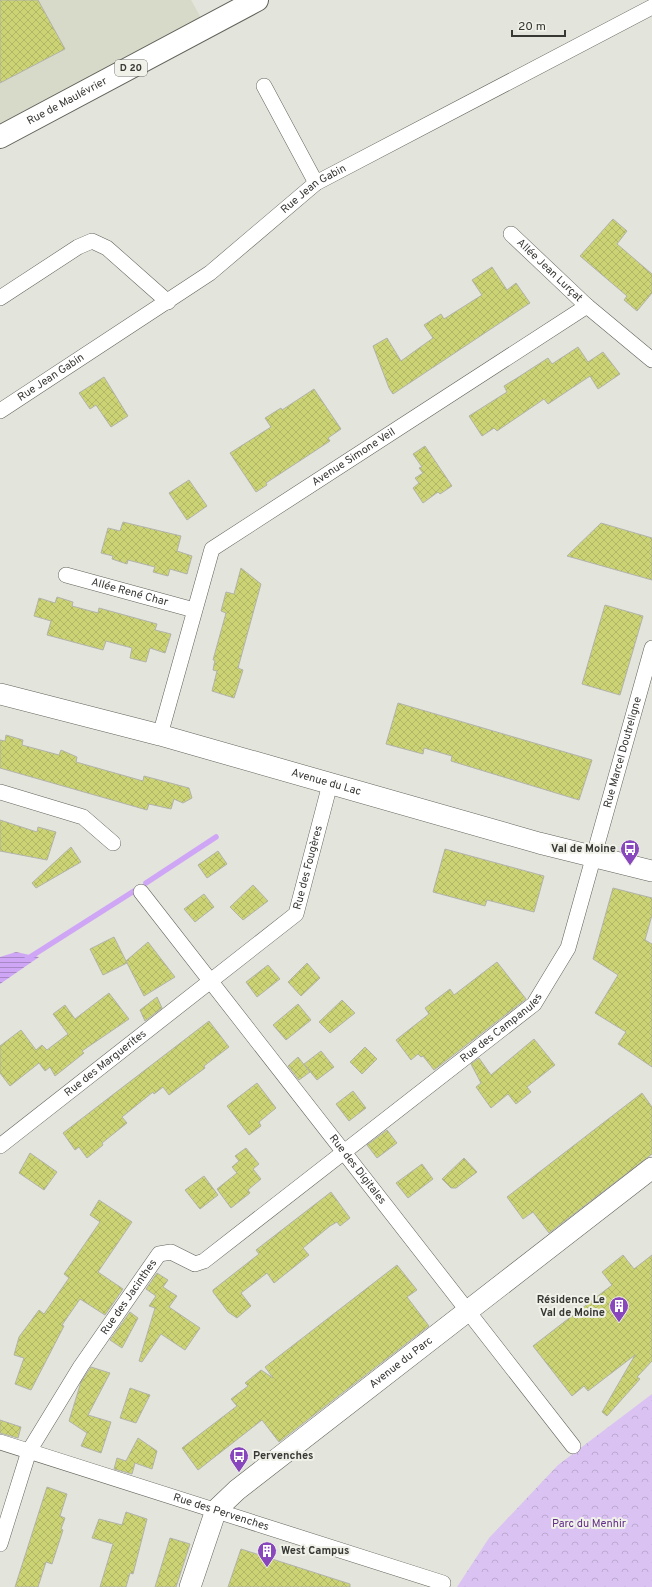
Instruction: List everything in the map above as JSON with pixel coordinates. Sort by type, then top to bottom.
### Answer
[{"type":"main road","name":"Rue de Maulévrier","points":[[2,136],[257,0]]},
{"type":"street","name":"Rue Jean Gabin","points":[[0,411],[210,273],[316,183],[652,7]]},
{"type":"street","points":[[264,86],[316,183]]},
{"type":"street","name":"Allée Jean Lurçat","points":[[511,234],[587,306]]},
{"type":"street","points":[[0,298],[78,247],[92,241],[107,248],[168,302]]},
{"type":"street","points":[[587,306],[652,360]]},
{"type":"street","name":"Avenue Simone Veil","points":[[160,735],[212,549],[587,306]]},
{"type":"street","name":"Allée René Char","points":[[66,575],[194,610]]},
{"type":"street","name":"Rue Marcel Doutreligne","points":[[594,857],[652,648]]},
{"type":"street","name":"Avenue du Lac","points":[[0,694],[160,735],[539,843],[652,872]]},
{"type":"street","name":"Rue des Fougères","points":[[210,982],[296,914],[330,784]]},
{"type":"street","points":[[0,792],[83,817],[113,843]]},
{"type":"street","name":"Rue des Campanules","points":[[343,1152],[534,1004],[568,948],[594,857]]},
{"type":"street","name":"Rue des Digitales","points":[[142,892],[210,982],[573,1446]]},
{"type":"street","name":"Rue des Marguerites","points":[[0,1146],[210,982]]},
{"type":"street","name":"Rue des Jacinthes","points":[[0,1544],[29,1451],[81,1366],[159,1254],[171,1252],[195,1264],[204,1261],[343,1152]]},
{"type":"street","name":"Avenue du Parc","points":[[190,1587],[216,1510],[237,1490],[652,1168]]},
{"type":"street","name":"Rue des Pervenches","points":[[0,1442],[443,1583]]},
{"type":"shaded area","points":[[0,0],[191,0],[210,34],[0,141]]},
{"type":"shaded area","points":[[16,952],[39,957],[0,984],[0,957]]},
{"type":"green space","name":"Parc du Menhir","points":[[652,1394],[652,1587],[457,1587],[489,1538],[558,1465]]},
{"type":"building","points":[[0,0],[38,0],[65,49],[0,83]]},
{"type":"building","points":[[613,219],[627,231],[617,244],[652,274],[652,293],[637,311],[624,300],[627,296],[580,256]]},
{"type":"building","points":[[492,267],[507,290],[516,283],[530,303],[393,394],[389,388],[373,346],[387,338],[401,361],[433,338],[424,325],[441,314],[444,319],[482,295],[472,280]]},
{"type":"building","points":[[578,347],[588,362],[603,352],[620,374],[598,389],[590,376],[548,404],[544,399],[497,431],[494,428],[482,436],[469,416],[507,392],[504,386],[548,358],[552,364]]},
{"type":"building","points":[[104,377],[128,416],[111,427],[96,405],[90,409],[79,393]]},
{"type":"building","points":[[314,389],[341,429],[328,438],[330,441],[266,483],[267,485],[256,492],[230,453],[271,427],[265,418],[281,408],[282,410]]},
{"type":"building","points":[[425,446],[452,486],[440,494],[438,492],[423,503],[413,488],[419,483],[415,478],[423,473],[419,468],[422,467],[413,454]]},
{"type":"building","points":[[189,480],[207,506],[187,520],[169,493]]},
{"type":"building","points":[[123,522],[181,536],[177,551],[192,556],[187,574],[170,569],[168,576],[153,572],[155,567],[128,560],[127,564],[112,559],[113,556],[101,553],[108,528],[120,531]]},
{"type":"building","points":[[601,523],[652,538],[652,580],[567,556]]},
{"type":"building","points":[[241,568],[261,584],[238,668],[243,670],[234,698],[212,691],[217,671],[213,670],[215,660],[213,660],[226,613],[221,611],[226,592],[234,594]]},
{"type":"building","points":[[57,597],[73,602],[72,606],[98,613],[99,608],[157,624],[155,630],[171,634],[165,653],[150,648],[146,662],[130,658],[132,648],[106,641],[103,650],[47,635],[51,621],[34,616],[39,598],[55,603]]},
{"type":"building","points":[[605,605],[643,616],[620,695],[582,684]]},
{"type":"building","points":[[398,703],[592,760],[579,800],[451,761],[452,756],[424,748],[423,754],[386,744]]},
{"type":"building","points":[[6,735],[23,740],[22,745],[59,755],[61,750],[77,757],[76,762],[143,781],[144,776],[189,788],[192,798],[183,803],[174,799],[171,809],[149,804],[147,810],[0,768],[0,740],[5,741]]},
{"type":"building","points":[[0,820],[37,832],[38,827],[56,832],[47,860],[0,851]]},
{"type":"building","points":[[71,847],[81,862],[36,888],[32,883]]},
{"type":"building","points":[[445,849],[544,876],[534,912],[487,900],[485,906],[433,892]]},
{"type":"building","points":[[218,851],[227,864],[207,878],[198,865]]},
{"type":"building","points":[[253,885],[268,901],[243,920],[230,907]]},
{"type":"building","points":[[613,888],[652,898],[652,915],[645,940],[652,944],[652,1067],[618,1044],[626,1032],[595,1013],[618,975],[593,959]]},
{"type":"building","points":[[204,894],[214,907],[195,922],[184,909]]},
{"type":"building","points":[[114,937],[127,963],[103,975],[90,949]]},
{"type":"building","points":[[148,942],[175,977],[144,996],[126,961]]},
{"type":"building","points":[[497,962],[526,999],[434,1070],[423,1056],[421,1057],[418,1054],[411,1060],[396,1040],[429,1014],[425,1008],[450,989],[454,995]]},
{"type":"building","points":[[307,963],[320,978],[301,996],[288,982]]},
{"type":"building","points":[[268,965],[280,979],[257,997],[246,982]]},
{"type":"building","points":[[109,993],[129,1019],[82,1051],[84,1053],[55,1076],[50,1067],[45,1071],[39,1063],[10,1086],[0,1073],[0,1046],[21,1030],[36,1050],[42,1045],[47,1050],[68,1034],[53,1014],[65,1005],[75,1019]]},
{"type":"building","points":[[157,997],[162,1008],[145,1021],[140,1010]]},
{"type":"building","points":[[342,1000],[355,1013],[330,1033],[319,1022]]},
{"type":"building","points":[[298,1004],[311,1020],[286,1040],[273,1025]]},
{"type":"building","points":[[209,1021],[229,1047],[204,1066],[205,1068],[169,1095],[163,1087],[154,1094],[153,1092],[122,1117],[127,1123],[102,1143],[103,1145],[87,1158],[79,1147],[75,1150],[63,1133]]},
{"type":"building","points":[[534,1039],[555,1065],[527,1087],[531,1092],[516,1104],[508,1094],[491,1108],[476,1087],[481,1083],[471,1064],[479,1058],[491,1075]]},
{"type":"building","points":[[365,1047],[377,1059],[362,1074],[350,1062]]},
{"type":"building","points":[[321,1051],[334,1067],[317,1080],[304,1064]]},
{"type":"building","points":[[298,1057],[310,1072],[299,1080],[288,1066]]},
{"type":"building","points":[[257,1083],[276,1108],[259,1122],[261,1126],[249,1135],[227,1106]]},
{"type":"building","points":[[353,1091],[366,1108],[349,1121],[336,1104]]},
{"type":"building","points":[[642,1093],[652,1107],[652,1154],[549,1233],[533,1212],[523,1219],[507,1197]]},
{"type":"building","points":[[387,1130],[397,1143],[377,1158],[367,1145]]},
{"type":"building","points":[[246,1148],[259,1164],[253,1169],[261,1179],[248,1190],[250,1193],[231,1208],[217,1189],[237,1173],[232,1167],[239,1161],[235,1156]]},
{"type":"building","points":[[30,1153],[57,1172],[44,1190],[19,1173]]},
{"type":"building","points":[[464,1158],[477,1172],[456,1188],[451,1188],[442,1179]]},
{"type":"building","points":[[422,1164],[433,1179],[408,1198],[396,1183]]},
{"type":"building","points":[[204,1176],[218,1195],[200,1209],[185,1190]]},
{"type":"building","points":[[331,1192],[350,1218],[340,1226],[337,1222],[330,1226],[303,1248],[309,1255],[274,1283],[267,1273],[241,1293],[251,1306],[237,1318],[228,1312],[213,1290],[259,1254],[256,1250]]},
{"type":"building","points":[[99,1200],[132,1222],[98,1272],[123,1289],[105,1315],[80,1299],[62,1325],[64,1326],[31,1390],[15,1384],[24,1358],[14,1355],[19,1337],[39,1310],[44,1314],[69,1278],[64,1274],[100,1222],[90,1215]]},
{"type":"building","name":"Résidence Le Val de Moine","points":[[623,1255],[634,1269],[652,1255],[652,1361],[637,1377],[640,1379],[607,1416],[602,1412],[635,1355],[588,1391],[584,1386],[572,1396],[533,1346],[612,1285],[602,1272]]},
{"type":"building","points":[[397,1265],[417,1290],[407,1297],[429,1326],[279,1442],[262,1420],[198,1470],[182,1448],[237,1406],[231,1399],[248,1386],[245,1383],[261,1370],[273,1378],[265,1367]]},
{"type":"building","points":[[157,1273],[168,1280],[163,1287],[177,1296],[169,1307],[200,1328],[185,1350],[161,1334],[142,1362],[139,1361],[155,1308],[149,1306],[156,1296],[146,1289]]},
{"type":"building","points":[[130,1312],[138,1318],[122,1348],[110,1340]]},
{"type":"building","points":[[91,1367],[110,1373],[88,1415],[111,1422],[101,1453],[81,1446],[87,1433],[69,1421],[81,1382]]},
{"type":"building","points":[[130,1388],[150,1395],[136,1423],[120,1418]]},
{"type":"building","points":[[0,1420],[21,1427],[18,1438],[0,1433]]},
{"type":"building","points":[[138,1438],[157,1451],[152,1469],[135,1463],[132,1474],[114,1469],[117,1458],[126,1461]]},
{"type":"building","points":[[47,1487],[67,1494],[60,1516],[65,1518],[61,1529],[63,1530],[52,1564],[46,1562],[38,1587],[15,1587]]},
{"type":"building","points":[[126,1512],[147,1519],[133,1574],[130,1573],[126,1587],[100,1587],[113,1544],[92,1538],[99,1519],[122,1525]]},
{"type":"building","points":[[170,1538],[190,1544],[176,1587],[155,1587]]},
{"type":"building","name":"West Campus","points":[[241,1549],[350,1584],[350,1587],[228,1587]]},
{"type":"waterway","points":[[146,883],[216,837]]},
{"type":"waterway","points":[[27,959],[134,891]]},
{"type":"place","name":"Val de Moine","points":[[630,866]]},
{"type":"place","name":"Résidence Le Val de Moine","points":[[619,1323]]},
{"type":"place","name":"Pervenches","points":[[239,1473]]},
{"type":"place","name":"West Campus","points":[[267,1568]]}]
